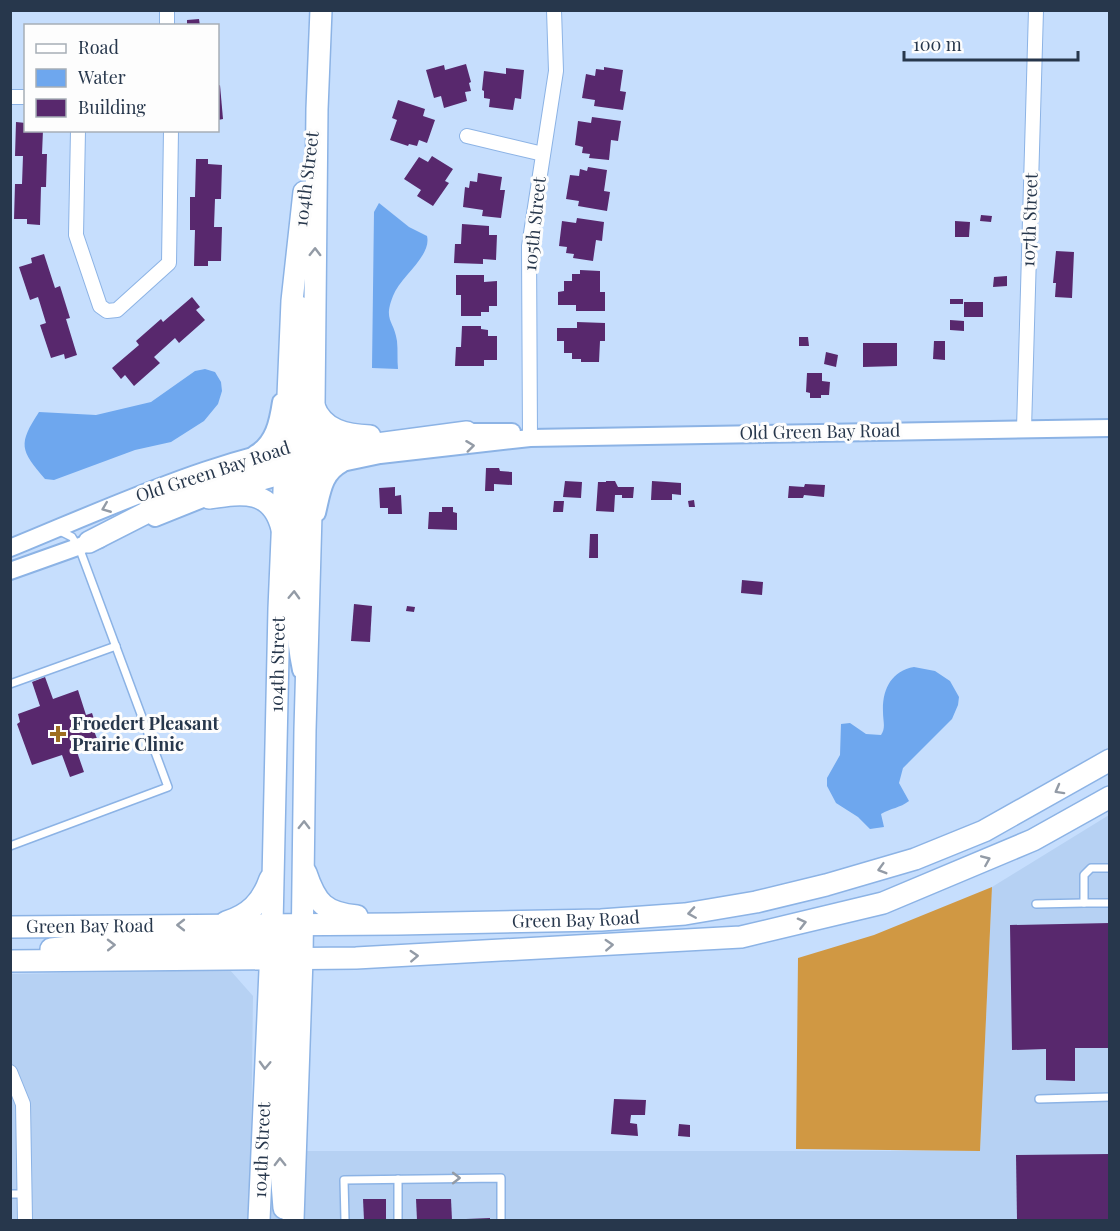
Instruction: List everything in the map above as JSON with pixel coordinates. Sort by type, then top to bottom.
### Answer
[{"type":"main road","name":"104th Street","points":[[293,1221],[300,1021],[272,870],[282,533],[299,458],[314,406],[317,109],[321,10]]},
{"type":"main road","name":"104th Street","points":[[259,1221],[267,1006],[286,941],[303,865],[310,540],[299,458],[291,345],[292,301],[309,146],[317,109]]},
{"type":"main road","points":[[314,406],[318,417],[330,427],[347,434],[370,436]]},
{"type":"main road","points":[[84,544],[195,488],[299,458],[467,432]]},
{"type":"main road","points":[[209,498],[242,493],[258,497],[275,512],[282,533]]},
{"type":"main road","points":[[276,715],[286,807],[286,941],[280,1166],[286,1221]]},
{"type":"main road","name":"Green Bay Road","points":[[10,961],[209,960],[286,941],[398,924],[619,919],[685,914],[756,902],[826,885],[915,859],[984,831],[1110,760]]},
{"type":"main road","name":"Green Bay Road","points":[[10,927],[219,925],[356,958],[741,937],[884,903],[1033,840],[1110,798]]},
{"type":"main road","points":[[303,865],[316,896],[331,911],[342,915],[391,920],[398,924]]},
{"type":"main road","points":[[219,925],[239,918],[251,910],[263,894],[272,870]]},
{"type":"main road","points":[[10,953],[81,945],[523,935],[619,919]]},
{"type":"main road","points":[[300,1021],[313,986],[321,972],[333,964],[356,958]]},
{"type":"main road","points":[[209,960],[235,965],[247,972],[258,985],[267,1006]]},
{"type":"street","name":"105th Street","points":[[530,438],[529,246],[556,71],[554,10]]},
{"type":"street","name":"107th Street","points":[[1024,429],[1036,10]]},
{"type":"street","points":[[78,132],[76,235],[100,306],[107,311],[117,310],[169,263],[171,132]]},
{"type":"street","points":[[467,136],[543,154]]},
{"type":"street","points":[[298,253],[301,314],[300,424],[294,610],[297,651],[306,694]]},
{"type":"street","points":[[251,457],[264,448],[274,432],[291,345]]},
{"type":"street","name":"Old Green Bay Road","points":[[10,548],[157,488],[251,457],[346,462],[390,454],[530,438],[1110,428]]},
{"type":"street","name":"Old Green Bay Road","points":[[10,571],[209,498],[299,458],[370,436],[511,432],[530,438]]},
{"type":"street","points":[[310,540],[326,480],[334,469],[346,462]]},
{"type":"street","points":[[10,1072],[23,1104],[17,1194],[25,1221]]},
{"type":"lane","points":[[10,846],[168,787],[116,646],[84,544],[55,530]]},
{"type":"lane","points":[[10,684],[116,646]]},
{"type":"lane","points":[[1084,903],[1084,875],[1091,868],[1110,868]]},
{"type":"lane","points":[[1036,904],[1110,903]]},
{"type":"lane","points":[[1039,1099],[1110,1097]]},
{"type":"lane","points":[[345,1221],[344,1180],[501,1178],[501,1221]]},
{"type":"lane","points":[[398,1179],[398,1221]]},
{"type":"shaded area","points":[[1109,815],[1109,1220],[11,1220],[10,974],[230,970],[253,996],[251,1151],[980,1151],[992,887]]},
{"type":"shaded area","points":[[992,887],[980,1151],[796,1149],[798,958],[874,935]]},
{"type":"water","points":[[379,203],[409,227],[427,236],[425,251],[397,289],[390,304],[389,316],[396,334],[398,369],[372,368],[374,212]]},
{"type":"water","points":[[205,369],[215,372],[221,382],[222,391],[218,404],[204,421],[171,442],[135,450],[54,480],[45,479],[27,453],[25,440],[39,412],[96,415],[151,402],[195,371]]},
{"type":"water","points":[[914,667],[935,671],[950,681],[959,697],[958,705],[952,719],[903,768],[899,783],[909,801],[881,814],[884,827],[870,829],[858,817],[836,803],[827,786],[827,778],[840,755],[841,724],[850,723],[866,734],[881,735],[884,727],[883,704],[886,689],[899,673]]},
{"type":"building","points":[[199,19],[200,24],[187,24],[187,20]]},
{"type":"building","points":[[466,64],[471,82],[469,83],[471,91],[465,92],[467,101],[444,108],[441,96],[434,98],[426,70],[444,65],[445,70]]},
{"type":"building","points":[[604,67],[623,70],[620,91],[626,92],[623,110],[594,106],[595,100],[582,98],[586,74],[595,76],[596,69],[604,70]]},
{"type":"building","points":[[506,68],[524,70],[521,99],[515,98],[513,110],[489,107],[490,99],[484,98],[482,90],[484,71],[506,74]]},
{"type":"building","points":[[219,86],[223,119],[219,120]]},
{"type":"building","points":[[398,100],[425,109],[423,116],[435,120],[427,143],[419,140],[417,146],[409,144],[408,146],[390,140],[397,120],[392,118]]},
{"type":"building","points":[[592,117],[621,121],[618,141],[611,140],[609,160],[589,158],[590,154],[582,153],[583,147],[575,145],[578,121],[591,123]]},
{"type":"building","points":[[16,122],[24,123],[24,132],[43,132],[42,154],[47,154],[46,187],[41,187],[40,225],[27,224],[27,219],[14,219],[15,184],[22,184],[23,156],[15,156]]},
{"type":"building","points":[[432,156],[453,169],[445,181],[449,183],[433,206],[417,196],[421,190],[404,179],[419,157],[428,162]]},
{"type":"building","points":[[196,159],[208,159],[208,164],[222,165],[221,199],[215,199],[214,227],[222,227],[221,261],[208,261],[208,266],[194,266],[195,230],[190,230],[190,197],[195,197]]},
{"type":"building","points":[[588,167],[607,170],[604,191],[610,192],[607,211],[578,206],[579,201],[566,199],[570,175],[579,176],[580,169],[587,171]]},
{"type":"building","points":[[478,173],[502,177],[500,190],[505,190],[501,218],[482,216],[483,210],[463,207],[465,187],[469,188],[470,181],[477,182]]},
{"type":"building","points":[[981,215],[992,216],[991,222],[980,221]]},
{"type":"building","points":[[577,218],[604,222],[602,241],[596,240],[593,261],[573,258],[574,254],[566,253],[567,247],[559,246],[562,221],[576,223]]},
{"type":"building","points":[[955,221],[970,222],[969,237],[955,237]]},
{"type":"building","points":[[462,224],[489,226],[489,235],[497,235],[496,260],[483,259],[483,264],[454,263],[455,244],[461,244]]},
{"type":"building","points":[[1056,251],[1074,252],[1072,298],[1055,297],[1056,283],[1053,283]]},
{"type":"building","points":[[44,254],[55,288],[60,286],[70,318],[66,319],[77,355],[65,359],[64,354],[51,358],[40,325],[46,323],[38,297],[30,300],[19,267],[32,263],[31,258]]},
{"type":"building","points":[[580,270],[600,271],[600,292],[605,292],[605,311],[576,311],[576,305],[558,305],[558,292],[564,291],[564,281],[572,281],[572,274],[580,274]]},
{"type":"building","points":[[456,275],[484,275],[484,282],[497,281],[497,306],[489,306],[489,312],[481,312],[481,316],[461,316],[461,295],[456,295]]},
{"type":"building","points":[[1007,276],[1007,286],[993,287],[994,277]]},
{"type":"building","points":[[192,297],[200,307],[196,310],[205,320],[179,343],[175,338],[154,357],[160,363],[134,386],[125,375],[121,379],[112,368],[139,345],[136,341],[161,319],[163,322]]},
{"type":"building","points":[[950,299],[963,299],[963,304],[950,304]]},
{"type":"building","points":[[964,302],[983,302],[983,317],[964,317]]},
{"type":"building","points":[[950,320],[964,321],[964,331],[950,330]]},
{"type":"building","points":[[577,322],[605,323],[605,341],[600,341],[599,362],[581,362],[581,359],[572,359],[572,353],[564,353],[564,341],[557,341],[557,328],[577,328]]},
{"type":"building","points":[[462,326],[481,326],[481,329],[488,330],[488,336],[497,336],[497,360],[484,360],[484,366],[455,366],[456,347],[461,347]]},
{"type":"building","points":[[799,337],[808,337],[809,346],[799,346]]},
{"type":"building","points":[[934,341],[945,341],[945,360],[933,359]]},
{"type":"building","points":[[863,343],[897,343],[897,366],[863,367]]},
{"type":"building","points":[[826,352],[838,355],[836,367],[824,364]]},
{"type":"building","points":[[807,373],[822,373],[822,381],[830,382],[829,395],[810,398],[810,393],[806,392]]},
{"type":"building","points":[[486,468],[499,468],[500,471],[512,472],[512,485],[494,484],[494,491],[485,491]]},
{"type":"building","points":[[565,481],[582,482],[581,498],[563,497]]},
{"type":"building","points":[[615,481],[618,487],[634,487],[633,498],[622,498],[622,495],[615,495],[614,512],[596,511],[598,482]]},
{"type":"building","points":[[652,481],[681,483],[681,495],[672,494],[672,500],[651,500]]},
{"type":"building","points":[[805,484],[825,485],[824,497],[804,495],[803,498],[788,498],[789,486],[804,487]]},
{"type":"building","points":[[395,487],[395,496],[401,495],[402,514],[388,514],[388,508],[380,508],[379,488]]},
{"type":"building","points":[[694,500],[695,507],[689,507],[688,501]]},
{"type":"building","points":[[554,501],[564,501],[563,512],[553,512]]},
{"type":"building","points":[[442,507],[453,507],[453,512],[457,513],[457,530],[428,529],[429,512],[442,512]]},
{"type":"building","points":[[590,534],[598,534],[598,558],[589,558]]},
{"type":"building","points":[[742,580],[763,582],[762,595],[741,593]]},
{"type":"building","points":[[354,604],[372,606],[370,642],[351,641]]},
{"type":"building","points":[[407,606],[415,607],[414,612],[406,611]]},
{"type":"building","name":"Froedert Pleasant Prairie Clinic","points":[[45,677],[53,699],[78,690],[86,715],[92,713],[96,725],[92,726],[98,741],[76,749],[84,772],[70,777],[62,755],[32,765],[17,724],[20,722],[18,714],[40,706],[32,682]]},
{"type":"building","points":[[1110,923],[1110,1048],[1075,1048],[1075,1081],[1046,1080],[1046,1049],[1012,1050],[1010,925]]},
{"type":"building","points":[[614,1099],[646,1100],[645,1115],[631,1115],[630,1123],[637,1124],[638,1136],[611,1134]]},
{"type":"building","points":[[679,1124],[690,1125],[690,1137],[678,1136]]},
{"type":"building","points":[[1110,1154],[1110,1220],[1017,1220],[1016,1155]]},
{"type":"building","points":[[363,1199],[386,1199],[386,1220],[364,1220]]},
{"type":"building","points":[[416,1199],[451,1199],[452,1220],[417,1220]]},
{"type":"building","points":[[490,1218],[490,1220],[466,1220],[466,1219]]},
{"type":"place","name":"Froedert Pleasant Prairie Clinic","points":[[58,734]]}]
